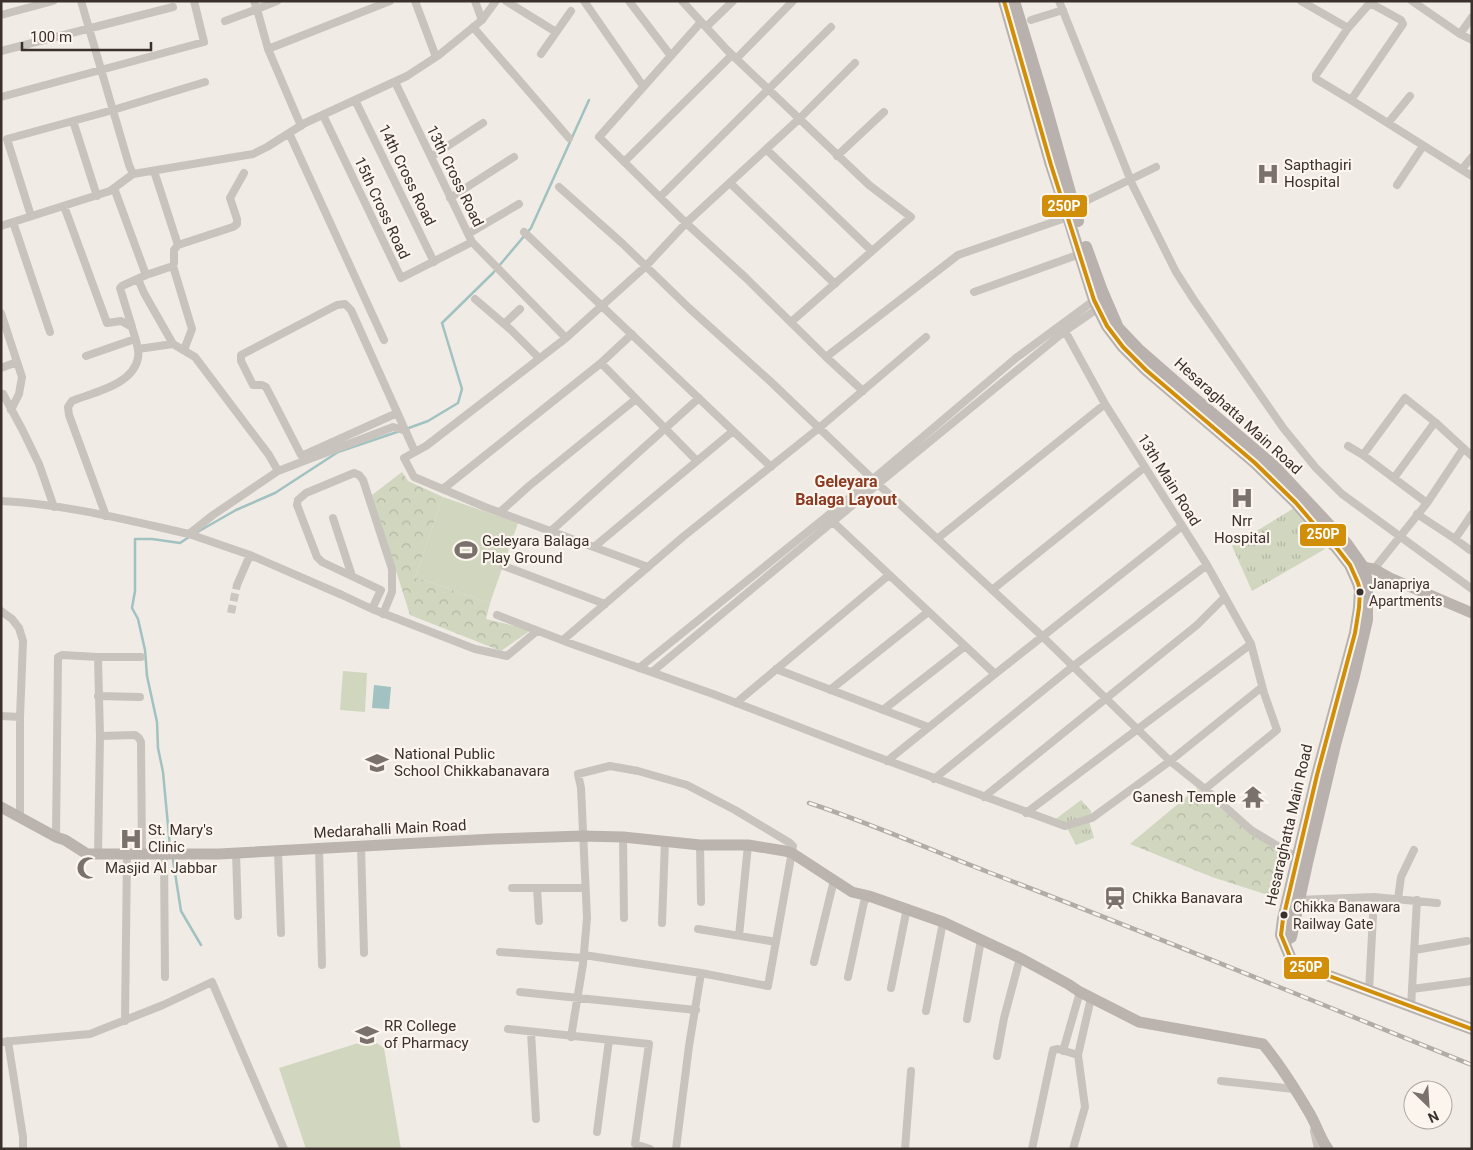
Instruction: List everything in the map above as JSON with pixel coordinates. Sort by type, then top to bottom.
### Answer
[{"type":"main road","name":"Hesaraghatta Main Road","points":[[1004,1],[1051,165],[1080,254],[1101,302],[1118,328],[1138,349],[1275,467],[1369,568],[1360,590],[1355,633],[1317,774],[1302,860],[1293,900],[1281,935],[1290,959],[1305,967],[1472,1029]]},
{"type":"main road","name":"Hesaraghatta Main Road","points":[[1014,1],[1044,100],[1107,326],[1123,347],[1146,370],[1256,464],[1296,503],[1336,547],[1363,582]]},
{"type":"street","points":[[1,15],[27,4],[53,1]]},
{"type":"street","points":[[81,1],[129,165],[134,174]]},
{"type":"street","points":[[1,97],[204,42],[194,1]]},
{"type":"street","points":[[225,21],[256,5],[277,1]]},
{"type":"street","points":[[268,49],[390,1]]},
{"type":"street","points":[[415,1],[436,57]]},
{"type":"street","points":[[475,1],[482,20]]},
{"type":"street","points":[[1,226],[97,196],[114,188],[134,174],[253,154],[301,126],[407,76],[436,57],[482,20],[496,1]]},
{"type":"street","points":[[506,1],[556,32]]},
{"type":"street","points":[[584,1],[643,86]]},
{"type":"street","points":[[629,1],[671,56]]},
{"type":"street","points":[[682,1],[734,57],[837,156],[869,185],[911,217],[791,322]]},
{"type":"street","points":[[733,1],[671,56],[599,137],[686,223],[863,390]]},
{"type":"street","points":[[624,162],[794,1]]},
{"type":"street","points":[[1060,1],[1131,180],[1176,272],[1284,429],[1316,468],[1342,494],[1472,589]]},
{"type":"street","points":[[1301,1],[1348,28]]},
{"type":"street","points":[[1351,100],[1403,24],[1401,20],[1370,3],[1348,28],[1315,77],[1317,80],[1472,176]]},
{"type":"street","points":[[1418,3],[1460,34],[1472,40]]},
{"type":"street","points":[[256,5],[268,49],[301,126]]},
{"type":"street","points":[[1,51],[173,7]]},
{"type":"street","points":[[1031,20],[1063,10]]},
{"type":"street","points":[[541,54],[571,11]]},
{"type":"street","points":[[1460,34],[1472,17]]},
{"type":"street","points":[[473,27],[569,138]]},
{"type":"street","points":[[660,197],[831,27]]},
{"type":"street","points":[[648,567],[414,478],[404,458],[426,446],[566,338],[646,266],[686,223],[767,150],[856,64]]},
{"type":"street","points":[[31,216],[7,138],[113,110],[205,82]]},
{"type":"street","name":"13th Cross Road","points":[[395,82],[472,242],[566,338]]},
{"type":"street","points":[[1388,124],[1410,96]]},
{"type":"street","name":"14th Cross Road","points":[[355,100],[434,262]]},
{"type":"street","points":[[837,156],[884,112]]},
{"type":"street","name":"15th Cross Road","points":[[323,115],[401,278],[434,262]]},
{"type":"street","points":[[73,121],[97,196]]},
{"type":"street","points":[[431,157],[483,123]]},
{"type":"street","points":[[289,133],[384,340]]},
{"type":"street","points":[[1397,185],[1423,146]]},
{"type":"street","points":[[767,150],[872,251]]},
{"type":"street","points":[[450,198],[514,157]]},
{"type":"street","points":[[1462,169],[1472,157]]},
{"type":"street","points":[[1088,200],[1156,167]]},
{"type":"street","points":[[154,171],[178,246]]},
{"type":"street","points":[[184,350],[192,329],[172,266],[174,263],[174,250],[178,246],[237,224],[230,198],[244,173]]},
{"type":"street","points":[[730,183],[835,284]]},
{"type":"street","points":[[559,187],[623,244],[689,308],[770,381],[875,482],[1042,636],[1170,761],[1251,830],[1302,860]]},
{"type":"street","points":[[114,188],[146,276]]},
{"type":"street","points":[[468,234],[518,204]]},
{"type":"street","points":[[64,206],[107,323],[121,321],[132,327]]},
{"type":"street","points":[[826,357],[958,255],[1068,217]]},
{"type":"street","points":[[13,222],[50,332]]},
{"type":"street","points":[[524,232],[771,467]]},
{"type":"street","points":[[434,262],[472,242]]},
{"type":"street","points":[[974,292],[1080,254]]},
{"type":"street","points":[[106,516],[68,407],[72,401],[119,383],[131,373],[138,357],[138,349],[120,288],[172,266]]},
{"type":"street","points":[[138,279],[173,344],[195,357],[269,455],[278,471]]},
{"type":"street","points":[[474,299],[504,324],[539,358]]},
{"type":"street","points":[[639,668],[1101,302]]},
{"type":"street","points":[[652,672],[833,522],[875,482],[1016,358],[1101,302]]},
{"type":"street","points":[[397,413],[301,455],[266,388],[262,385],[253,385],[240,361],[241,355],[337,305],[345,304],[350,310],[415,452]]},
{"type":"street","points":[[504,324],[520,308]]},
{"type":"street","points":[[1,314],[22,377],[21,387],[11,410]]},
{"type":"street","name":"13th Main Road","points":[[1065,331],[1105,404],[1206,565],[1251,644],[1262,687],[1277,730],[1205,789]]},
{"type":"street","points":[[443,489],[601,363],[632,334]]},
{"type":"street","points":[[563,640],[684,536],[819,428],[926,337]]},
{"type":"street","points":[[86,356],[135,339]]},
{"type":"street","points":[[138,349],[173,344]]},
{"type":"street","points":[[2,368],[17,362]]},
{"type":"street","points":[[601,363],[697,462]]},
{"type":"street","points":[[3,394],[39,464],[54,507]]},
{"type":"street","points":[[551,531],[699,398]]},
{"type":"street","points":[[1363,455],[1405,398],[1472,456]]},
{"type":"street","points":[[500,512],[636,399]]},
{"type":"street","points":[[937,539],[1105,404]]},
{"type":"street","points":[[1394,478],[1435,422]]},
{"type":"street","points":[[189,534],[213,515],[278,471],[393,427],[406,431]]},
{"type":"street","points":[[594,547],[734,431]]},
{"type":"street","points":[[1348,446],[1427,502]]},
{"type":"street","points":[[1369,568],[1400,536],[1427,502],[1464,449]]},
{"type":"street","points":[[992,590],[1145,467]]},
{"type":"street","points":[[383,614],[392,592],[392,569],[363,480],[354,473],[306,493],[298,500],[297,505],[317,557],[322,562],[381,590],[392,592]]},
{"type":"street","points":[[1,501],[54,507],[106,516],[189,534],[250,555],[383,614],[475,649],[507,656],[537,630]]},
{"type":"street","points":[[1417,514],[1470,550]]},
{"type":"street","points":[[1455,539],[1472,514]]},
{"type":"street","points":[[334,518],[352,576]]},
{"type":"street","points":[[833,522],[994,674]]},
{"type":"street","points":[[887,761],[1182,526]]},
{"type":"street","points":[[237,585],[250,555]]},
{"type":"street","points":[[934,779],[1072,667],[1206,565]]},
{"type":"street","points":[[1350,565],[1369,568],[1471,610]]},
{"type":"street","points":[[504,566],[605,604]]},
{"type":"street","points":[[736,703],[889,575]]},
{"type":"street","points":[[1363,582],[1390,578]]},
{"type":"street","points":[[372,609],[381,590]]},
{"type":"street","points":[[984,797],[1197,624],[1225,597]]},
{"type":"street","points":[[1,611],[12,619],[19,628],[23,641],[20,717],[20,817]]},
{"type":"street","points":[[830,690],[928,612]]},
{"type":"street","points":[[497,615],[736,703],[934,779],[1065,826],[1092,818],[1170,761],[1262,687]]},
{"type":"street","points":[[1026,812],[1251,644]]},
{"type":"street","points":[[883,710],[965,646]]},
{"type":"street","points":[[56,837],[58,656],[98,658],[141,657]]},
{"type":"street","points":[[98,658],[100,736],[98,854]]},
{"type":"street","points":[[776,669],[928,728]]},
{"type":"street","points":[[98,696],[140,697]]},
{"type":"street","points":[[1,716],[20,717]]},
{"type":"street","points":[[100,736],[134,735],[141,742],[142,854]]},
{"type":"street","points":[[500,952],[584,956],[701,973],[768,986],[793,846],[735,810],[687,785],[610,766],[578,774],[587,918],[584,956],[571,1036]]},
{"type":"street","name":"Medarahalli Main Road","points":[[1,807],[65,840],[87,854],[219,854],[500,838],[582,836],[623,837],[700,845],[748,845],[792,853]]},
{"type":"street","points":[[623,837],[624,918]]},
{"type":"street","points":[[662,924],[665,842]]},
{"type":"street","points":[[700,845],[701,902]]},
{"type":"street","points":[[739,936],[748,845]]},
{"type":"street","points":[[362,846],[364,953]]},
{"type":"street","points":[[319,848],[322,965]]},
{"type":"street","points":[[1398,899],[1401,878],[1414,850]]},
{"type":"street","points":[[278,851],[281,933]]},
{"type":"street","points":[[236,852],[238,916]]},
{"type":"street","points":[[792,853],[852,892],[907,908],[943,922],[1020,958],[1080,992],[1139,1022],[1263,1044],[1281,1067],[1311,1116],[1328,1149]]},
{"type":"street","points":[[125,1021],[127,854]]},
{"type":"street","points":[[164,854],[165,978]]},
{"type":"street","points":[[814,962],[834,880]]},
{"type":"street","points":[[512,888],[585,888]]},
{"type":"street","points":[[537,888],[539,921]]},
{"type":"street","points":[[848,977],[864,902],[869,896]]},
{"type":"street","points":[[1369,991],[1374,897]]},
{"type":"street","points":[[1293,900],[1374,897],[1437,903]]},
{"type":"street","points":[[1412,1006],[1417,900]]},
{"type":"street","points":[[891,988],[907,908]]},
{"type":"street","points":[[926,1011],[943,922]]},
{"type":"street","points":[[698,929],[776,942]]},
{"type":"street","points":[[967,1019],[981,940]]},
{"type":"street","points":[[1415,950],[1467,941]]},
{"type":"street","points":[[997,1056],[1004,1018],[1020,958]]},
{"type":"street","points":[[676,1149],[689,1046],[701,973]]},
{"type":"street","points":[[1412,989],[1472,981]]},
{"type":"street","points":[[23,1149],[23,1137],[5,1041],[90,1034],[163,1005],[212,982],[284,1149]]},
{"type":"street","points":[[520,992],[696,1010]]},
{"type":"street","points":[[1064,1051],[1080,992]]},
{"type":"street","points":[[1073,1149],[1085,1107],[1078,1055],[1092,998]]},
{"type":"street","points":[[508,1029],[649,1044],[635,1144],[650,1149]]},
{"type":"street","points":[[531,1032],[536,1119]]},
{"type":"street","points":[[597,1132],[609,1040]]},
{"type":"street","points":[[1032,1149],[1053,1050],[1078,1055]]},
{"type":"street","points":[[905,1149],[911,1071]]},
{"type":"street","points":[[1221,1081],[1294,1089]]},
{"type":"street","points":[[1311,1116],[1318,1149]]},
{"type":"green space","points":[[402,472],[408,481],[443,497],[415,577],[490,603],[486,619],[531,630],[501,651],[410,615],[372,495]]},
{"type":"green space","name":"Geleyara Balaga Play Ground","points":[[443,497],[518,523],[490,603],[415,577]]},
{"type":"green space","points":[[1294,508],[1325,549],[1252,591],[1232,546]]},
{"type":"green space","points":[[343,671],[367,673],[365,712],[340,710]]},
{"type":"green space","points":[[1197,788],[1249,833],[1285,851],[1271,896],[1212,877],[1130,844]]},
{"type":"green space","points":[[1081,800],[1091,811],[1091,817],[1066,825],[1053,821]]},
{"type":"green space","points":[[1089,821],[1094,838],[1076,845],[1067,828]]},
{"type":"green space","points":[[371,1039],[384,1048],[401,1149],[306,1149],[279,1068]]},
{"type":"water","points":[[374,685],[391,687],[389,709],[372,708]]},
{"type":"waterway","points":[[406,429],[428,421],[458,403],[462,389],[442,323],[493,273],[531,228],[589,100]]},
{"type":"waterway","points":[[194,534],[236,510],[275,493],[338,452],[400,431]]},
{"type":"waterway","points":[[170,847],[163,772],[158,748],[157,722],[147,676],[145,650],[138,619],[132,608],[135,591],[135,539],[152,539],[180,543],[189,537]]},
{"type":"waterway","points":[[173,860],[181,911],[201,945]]},
{"type":"tunnel","points":[[231,613],[237,585]]},
{"type":"railway","points":[[809,803],[1109,919],[1472,1065]]},
{"type":"transit line","name":"250P","points":[[1004,1],[1051,165],[1094,300],[1107,326],[1123,347],[1146,370],[1255,463],[1296,503],[1350,565],[1358,583],[1360,590],[1359,608],[1355,633],[1317,775],[1283,919],[1281,935],[1291,959],[1305,967],[1472,1029]]},
{"type":"place","name":"Sapthagiri Hospital","points":[[1268,174]]},
{"type":"place","name":"Nrr Hospital","points":[[1242,498]]},
{"type":"place","name":"Geleyara Balaga Play Ground","points":[[466,550]]},
{"type":"place","name":"Janapriya Apartments","points":[[1360,592]]},
{"type":"place","name":"National Public School Chikkabanavara","points":[[377,763]]},
{"type":"place","name":"Ganesh Temple","points":[[1253,797]]},
{"type":"place","name":"St. Mary's Clinic","points":[[131,839]]},
{"type":"place","name":"Masjid Al Jabbar","points":[[88,868]]},
{"type":"place","name":"Chikka Banavara","points":[[1115,898]]},
{"type":"place","name":"Chikka Banawara Railway Gate","points":[[1284,915]]},
{"type":"place","name":"RR College of Pharmacy","points":[[367,1035]]},
{"type":"district","name":"Geleyara Balaga Layout","points":[[846,490]]}]
